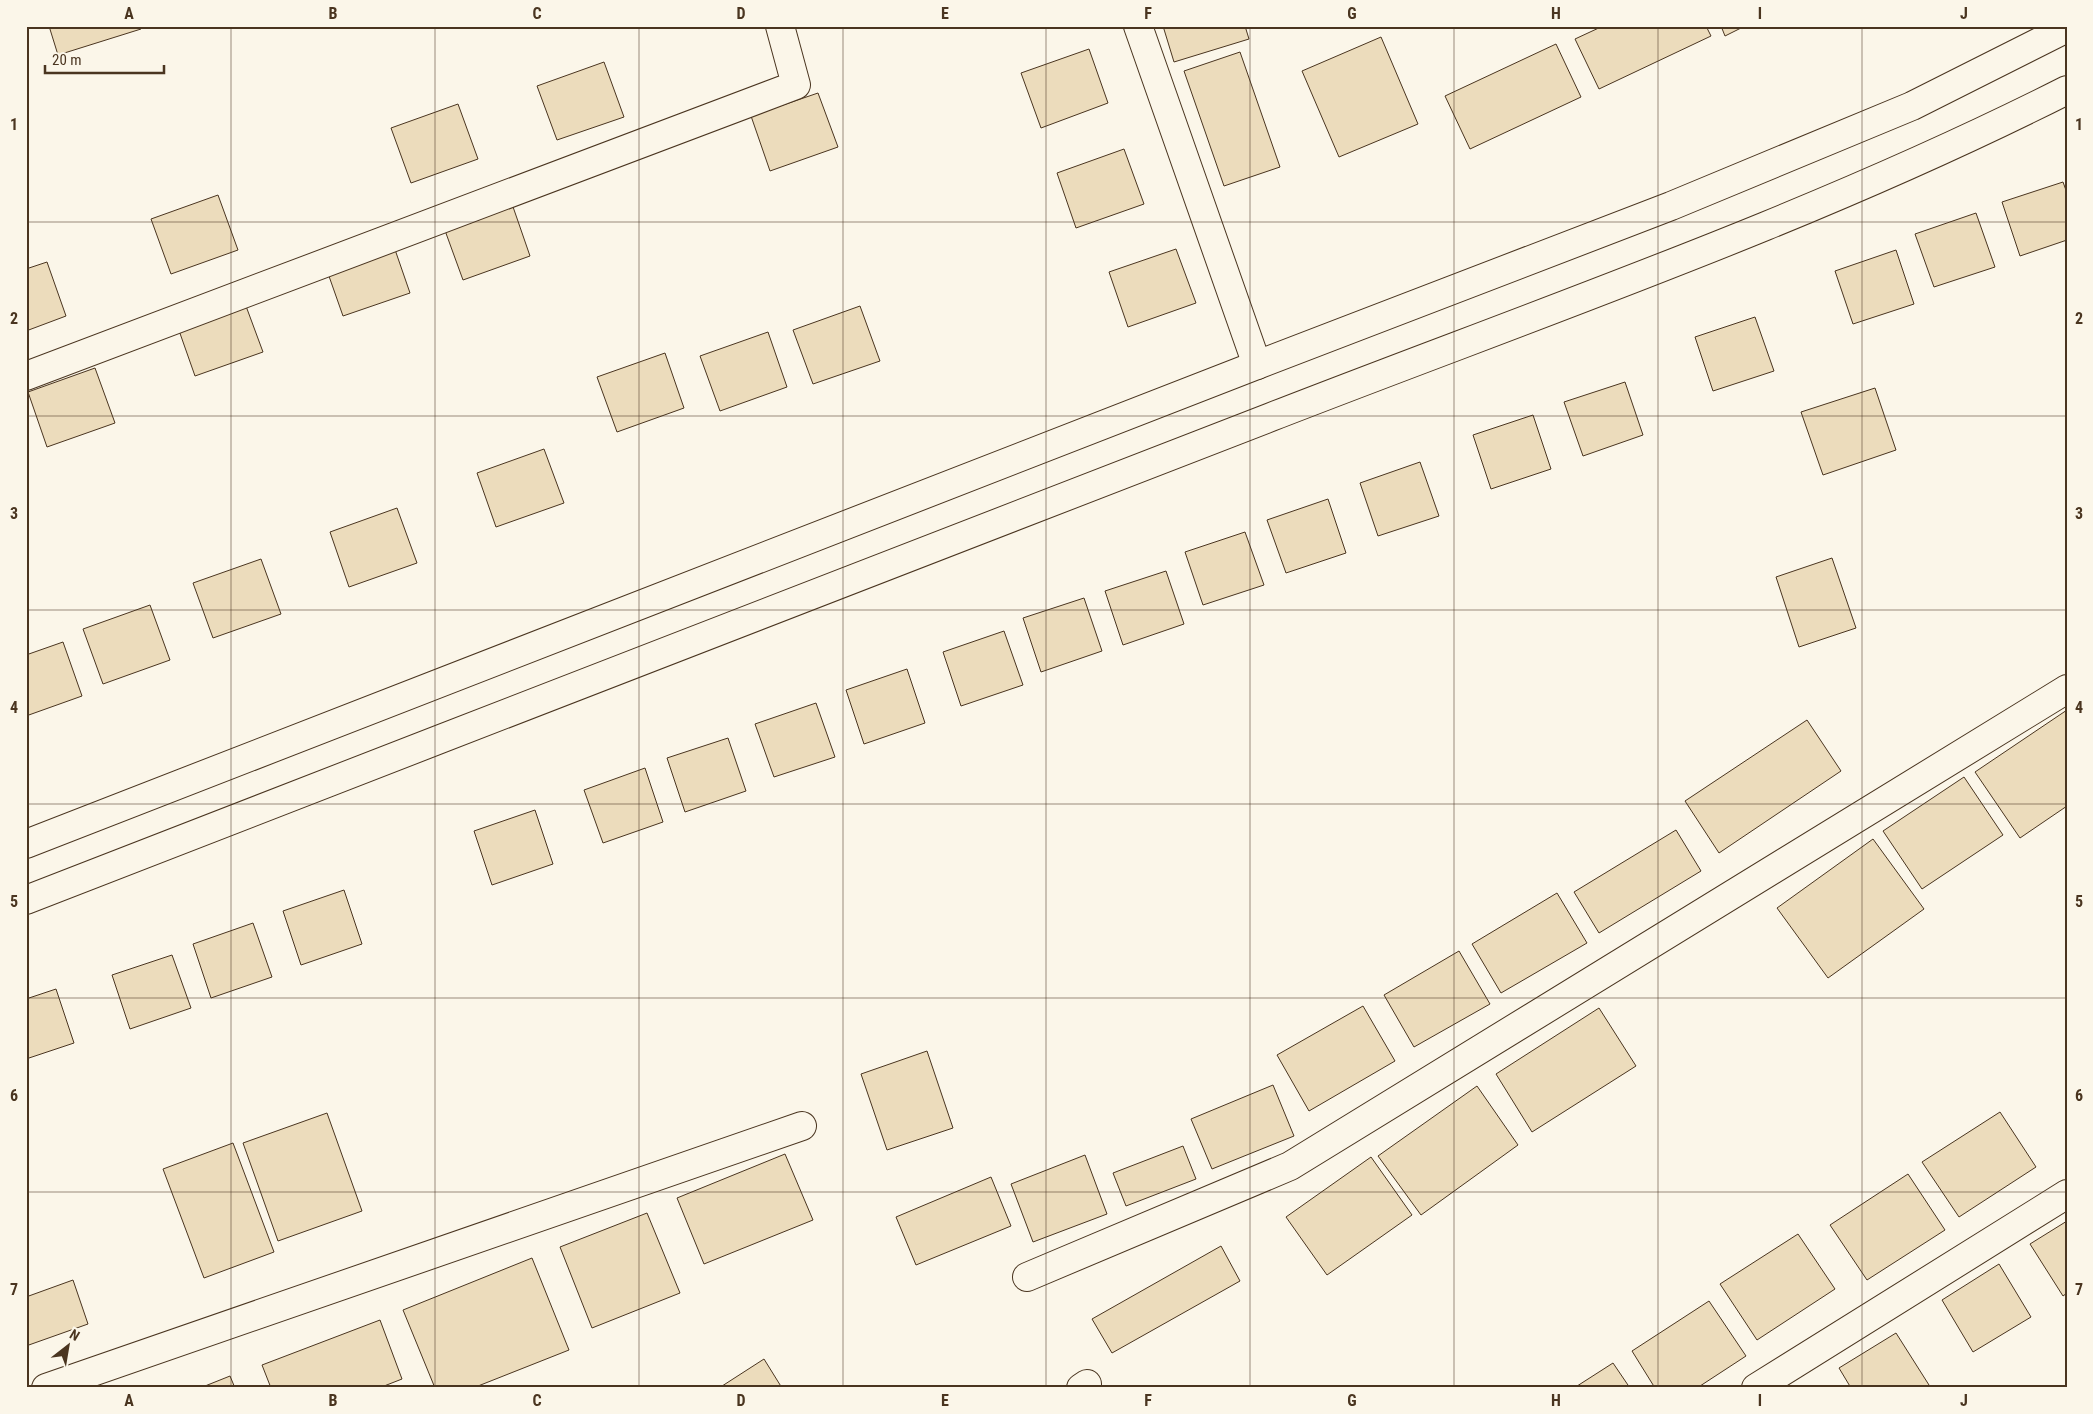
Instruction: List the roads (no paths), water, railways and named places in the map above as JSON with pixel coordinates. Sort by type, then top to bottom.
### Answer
[{"type":"main road","points":[[26,376],[796,84],[780,26]]},
{"type":"main road","points":[[1138,26],[1257,365]]},
{"type":"main road","points":[[26,844],[1671,206],[1912,106],[2067,28]]},
{"type":"main road","points":[[26,900],[1259,421],[1690,257],[1919,162],[2067,90]]},
{"type":"main road","points":[[1027,1277],[1290,1166],[2067,689]]},
{"type":"main road","points":[[46,1388],[802,1126]]},
{"type":"main road","points":[[1756,1388],[2067,1194]]}]
